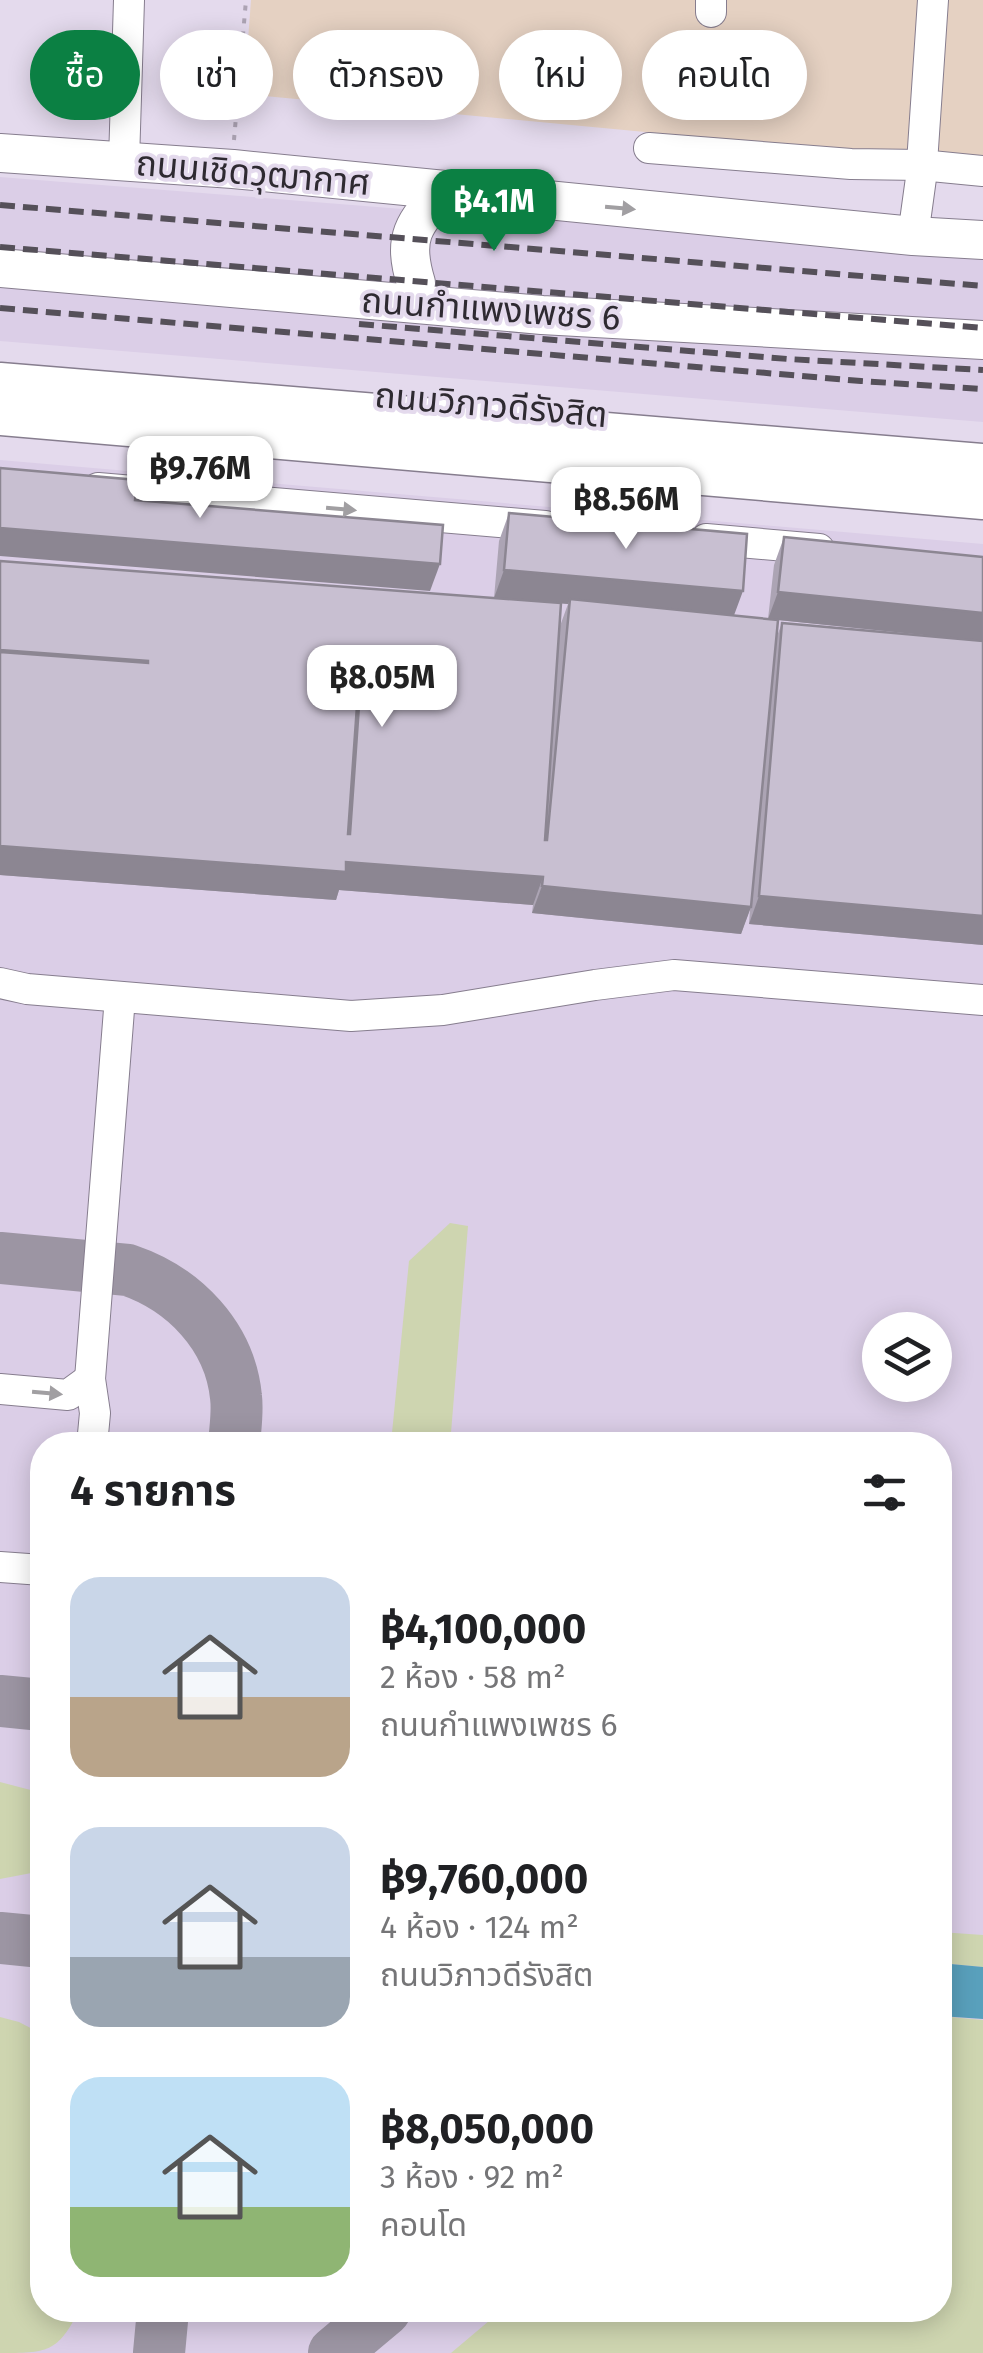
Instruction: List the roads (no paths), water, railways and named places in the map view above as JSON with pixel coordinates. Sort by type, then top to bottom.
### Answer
[{"type":"highway","name":"ถนนวิภาวดีรังสิต","points":[[0,364],[983,445]]},
{"type":"highway","points":[[0,384],[983,465]]},
{"type":"highway","points":[[0,414],[983,498]]},
{"type":"highway","points":[[0,441],[983,524]]},
{"type":"main road","name":"ถนนเชิดวุฒากาศ","points":[[0,153],[124,146],[233,170],[444,191],[914,228],[983,240]]},
{"type":"main road","points":[[416,284],[409,261],[411,233],[422,214],[444,191]]},
{"type":"main road","name":"ถนนกำแพงเพชร 6","points":[[0,250],[416,284],[983,317]]},
{"type":"main road","name":"ถนนกำแพงเพชร 6","points":[[0,268],[542,314],[983,340]]},
{"type":"lane","points":[[124,146],[129,0]]},
{"type":"lane","points":[[914,228],[934,0]]},
{"type":"lane","points":[[649,148],[921,171],[983,171]]},
{"type":"lane","points":[[79,487],[570,528]]},
{"type":"lane","points":[[668,536],[846,551]]},
{"type":"lane","points":[[0,983],[27,989],[364,1016],[443,1010],[674,976],[983,1000]]},
{"type":"lane","points":[[93,1432],[90,1379],[120,997]]},
{"type":"lane","points":[[0,1389],[68,1395],[90,1379]]},
{"type":"lane","points":[[0,1567],[30,1569]]},
{"type":"water","points":[[952,1964],[983,1967],[983,2019],[952,2017]]},
{"type":"railway","points":[[0,205],[983,286]]},
{"type":"railway","points":[[0,247],[983,328]]},
{"type":"railway","points":[[0,308],[983,389]]},
{"type":"railway","points":[[359,324],[788,359],[983,370]]}]
